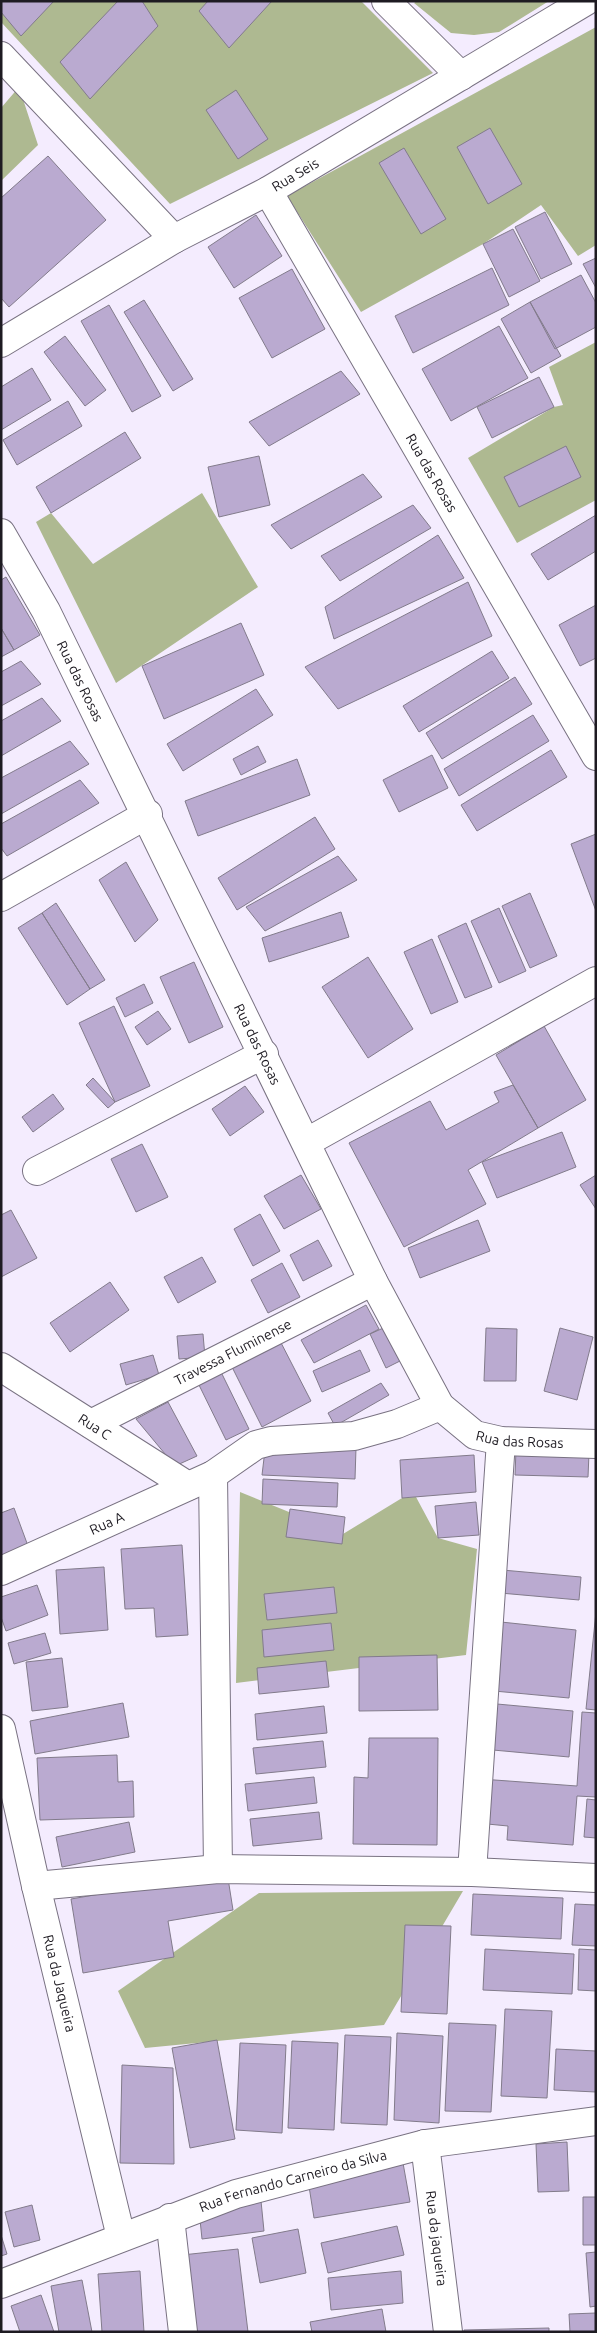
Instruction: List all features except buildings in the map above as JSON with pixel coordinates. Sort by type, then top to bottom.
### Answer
[{"type":"street","points":[[386,1],[462,76]]},
{"type":"street","name":"Rua Seis","points":[[1,343],[174,239],[268,191],[586,1]]},
{"type":"street","points":[[1,56],[174,239]]},
{"type":"street","name":"Rua das Rosas","points":[[268,191],[596,756]]},
{"type":"street","name":"Rua das Rosas","points":[[1,533],[46,610],[148,814],[373,1280],[440,1406],[475,1435],[501,1441],[596,1444]]},
{"type":"street","points":[[1,897],[148,814]]},
{"type":"street","points":[[307,1142],[596,981]]},
{"type":"street","points":[[37,1172],[264,1054]]},
{"type":"street","name":"Travessa Fluminense","points":[[92,1424],[373,1280]]},
{"type":"street","name":"Rua C","points":[[1,1367],[188,1486]]},
{"type":"street","name":"Rua A","points":[[1,1571],[213,1475],[238,1456],[264,1443],[354,1436],[397,1424],[440,1406]]},
{"type":"street","points":[[472,1872],[501,1441]]},
{"type":"street","points":[[213,1475],[218,1869]]},
{"type":"street","name":"Rua da Jaqueira","points":[[1,1729],[36,1886],[121,2237]]},
{"type":"street","points":[[36,1886],[218,1869],[472,1872],[596,1878]]},
{"type":"street","name":"Rua Fernando Carneiro da Silva","points":[[1,2284],[236,2194],[425,2144],[596,2121]]},
{"type":"street","name":"Rua da jaqueira","points":[[425,2144],[448,2332]]},
{"type":"street","points":[[170,2218],[183,2332]]},
{"type":"green space","points":[[1,1],[361,1],[433,73],[170,204],[1,22]]},
{"type":"green space","points":[[417,1],[549,1],[499,32],[474,35],[451,33],[414,3]]},
{"type":"green space","points":[[596,27],[596,245],[578,256],[541,205],[483,244],[361,312],[287,196]]},
{"type":"green space","points":[[19,87],[38,145],[1,181],[1,108]]},
{"type":"green space","points":[[596,342],[596,500],[517,543],[468,458],[554,407],[563,405],[549,367]]},
{"type":"green space","points":[[202,493],[258,587],[116,683],[36,522],[51,513],[93,564]]},
{"type":"green space","points":[[240,1492],[343,1534],[402,1498],[416,1497],[438,1538],[477,1549],[466,1655],[236,1683]]},
{"type":"green space","points":[[463,1891],[384,2025],[145,2048],[118,1991],[259,1893]]}]
